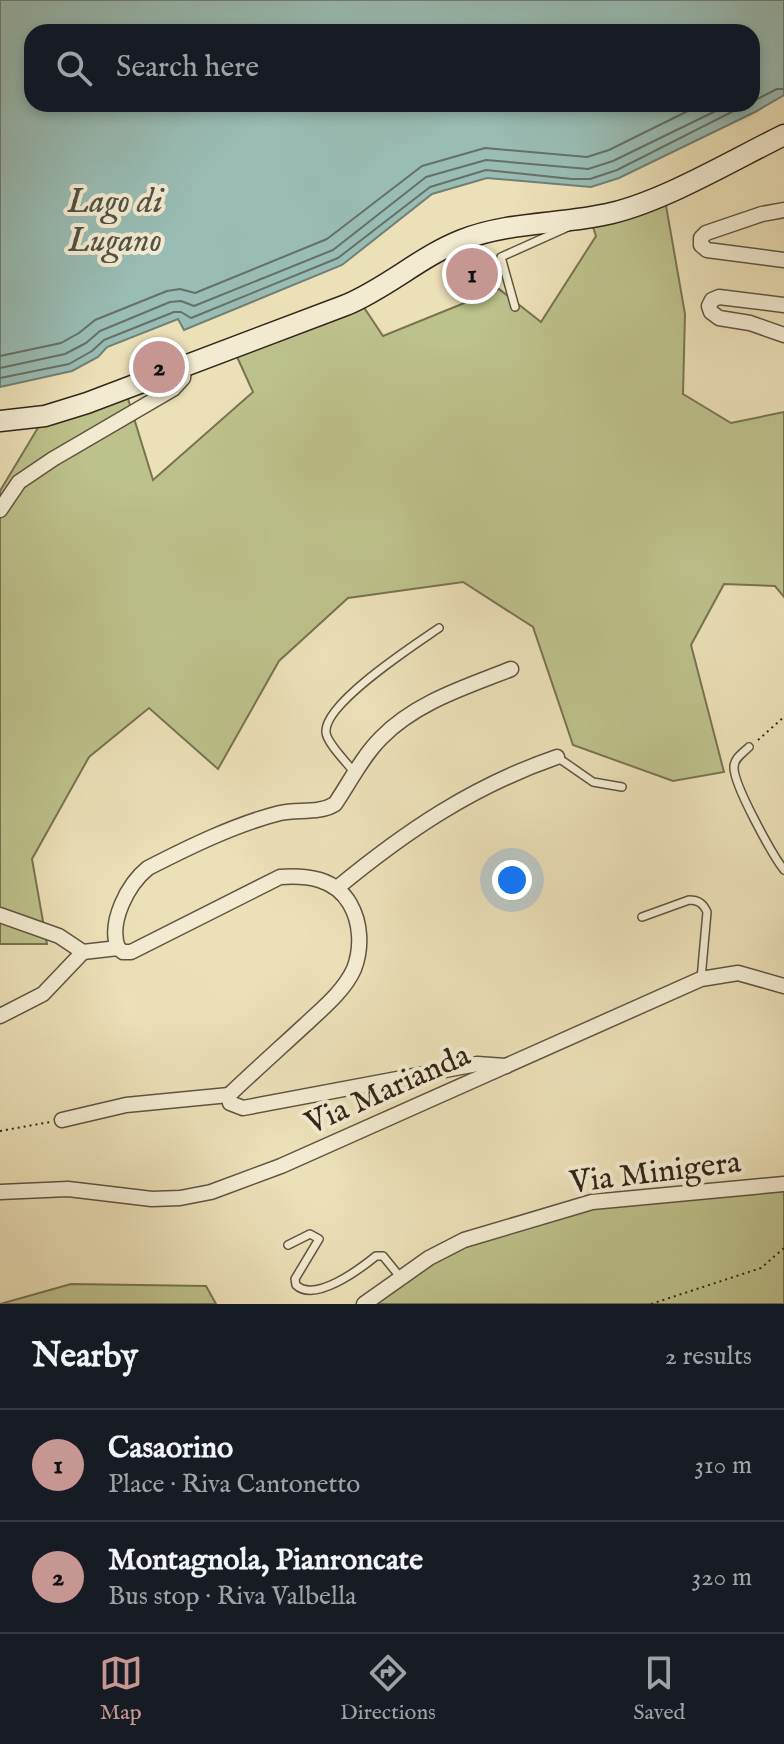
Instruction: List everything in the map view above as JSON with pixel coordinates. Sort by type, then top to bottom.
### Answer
[{"type":"main road","points":[[0,421],[59,412],[359,300],[463,239],[494,230],[625,210],[784,135]]},
{"type":"street","points":[[784,210],[706,233],[701,238],[701,245],[707,250],[784,260]]},
{"type":"street","points":[[784,305],[719,297],[712,300],[709,306],[719,318],[750,323],[784,335]]},
{"type":"street","points":[[0,510],[19,482],[173,389],[183,378],[184,367]]},
{"type":"street","points":[[62,1120],[126,1105],[229,1095],[337,995],[354,969],[359,944],[358,922],[349,902],[337,888],[301,876],[280,877],[131,952],[123,952],[114,939],[124,902],[138,876],[148,868],[243,826],[281,813],[327,809],[335,804],[354,772],[380,739],[404,717],[436,699],[511,669]]},
{"type":"street","points":[[337,888],[416,827],[492,782],[557,757]]},
{"type":"street","points":[[0,915],[59,936],[83,952]]},
{"type":"street","points":[[0,1016],[43,994],[83,952],[118,948]]},
{"type":"street","name":"Via Marianda","points":[[0,1192],[68,1189],[152,1199],[211,1192],[281,1166],[701,979],[738,973],[784,986]]},
{"type":"street","points":[[229,1095],[230,1103],[243,1108],[477,1064],[506,1066]]},
{"type":"street","name":"Via Minigera","points":[[364,1304],[429,1258],[464,1240],[592,1202],[784,1184]]},
{"type":"lane","points":[[515,307],[501,257],[564,230],[580,219]]},
{"type":"lane","points":[[354,772],[329,741],[326,732],[329,720],[368,677],[439,628]]},
{"type":"lane","points":[[749,747],[736,759],[734,769],[753,816],[784,870]]},
{"type":"lane","points":[[557,757],[593,782],[622,787]]},
{"type":"lane","points":[[642,917],[689,900],[705,906],[707,917],[701,979]]},
{"type":"lane","points":[[288,1245],[310,1234],[319,1239],[295,1279],[299,1289],[306,1291],[328,1286],[353,1274],[376,1256],[383,1256],[401,1278]]},
{"type":"path","points":[[749,747],[784,717]]},
{"type":"path","points":[[0,1131],[62,1120]]},
{"type":"path","points":[[651,1304],[761,1268],[784,1248]]},
{"type":"green space","points":[[664,194],[685,314],[683,394],[731,423],[784,412],[784,597],[775,586],[724,584],[691,645],[724,772],[673,781],[573,745],[533,627],[463,582],[348,598],[279,661],[218,769],[149,708],[89,757],[32,859],[47,944],[0,944],[0,491],[45,416],[125,389],[153,480],[253,392],[233,348],[359,300],[383,336],[499,289],[541,322],[596,236],[590,218]]},
{"type":"green space","points":[[784,1184],[784,1304],[364,1304],[429,1258],[592,1202]]},
{"type":"green space","points":[[71,1284],[206,1286],[216,1304],[0,1304]]},
{"type":"water","name":"Lago di Lugano","points":[[0,0],[784,0],[784,95],[760,109],[760,24],[24,24],[24,112],[755,112],[619,178],[591,187],[487,178],[432,194],[342,265],[184,330],[178,319],[107,347],[98,357],[72,371],[0,387]]},
{"type":"place","name":"Casaorino","points":[[472,274]]},
{"type":"place","name":"Montagnola, Pianroncate","points":[[159,367]]}]
